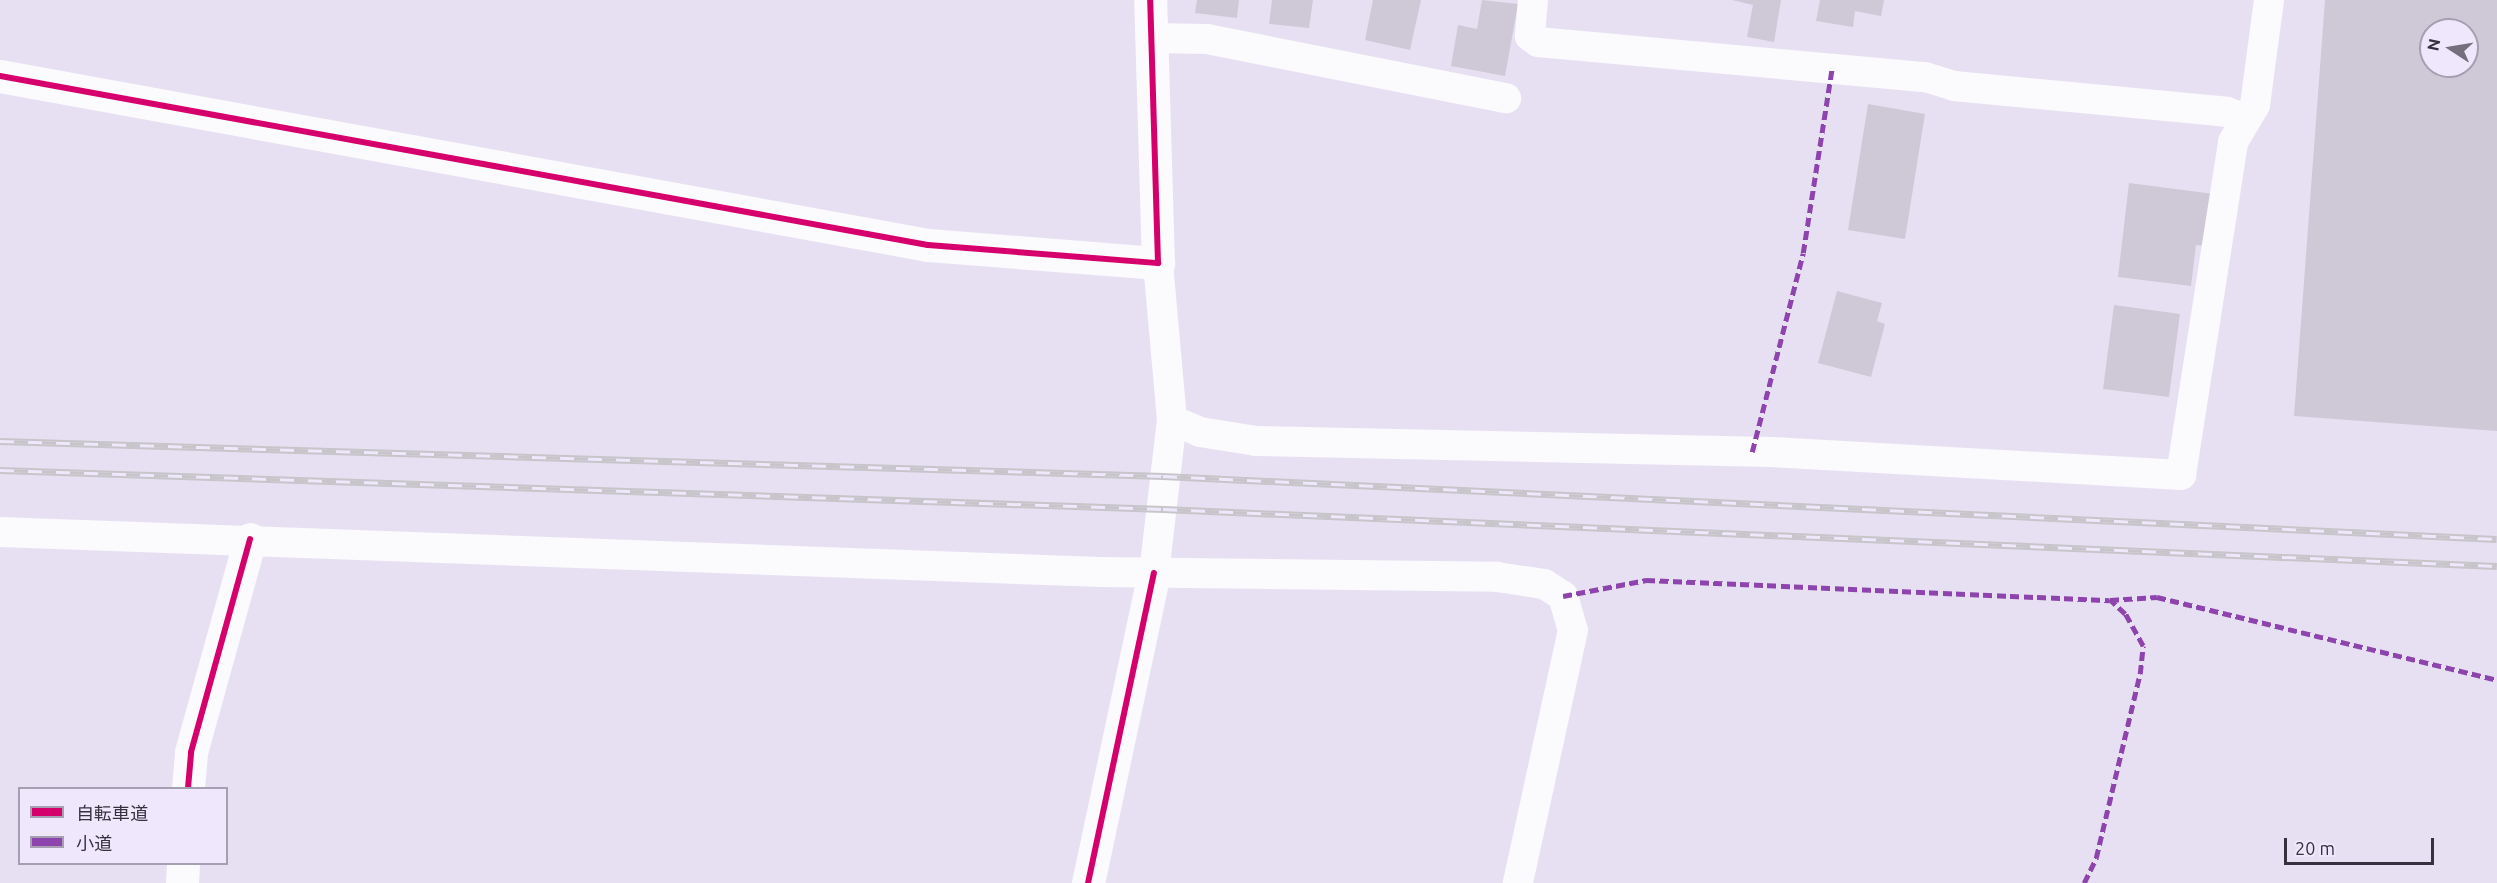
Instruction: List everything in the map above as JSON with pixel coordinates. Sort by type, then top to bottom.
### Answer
[{"type":"street","points":[[0,76],[928,245],[1158,263],[1150,0]]},
{"type":"street","points":[[188,787],[191,752],[250,539]]},
{"type":"street","points":[[1088,883],[1154,573]]},
{"type":"street","points":[[182,883],[183,865]]},
{"type":"lane","points":[[1533,0],[1530,36],[1538,42],[1925,76],[1954,86],[2228,112],[2246,119]]},
{"type":"lane","points":[[1172,420],[1200,432],[1256,441],[1771,452],[2181,475],[2233,142],[2255,105],[2269,0]]},
{"type":"lane","points":[[1151,38],[1207,39],[1506,98]]},
{"type":"lane","points":[[1154,573],[1172,420],[1158,263]]},
{"type":"lane","points":[[0,532],[250,539],[1154,573],[1497,577],[1544,584],[1563,596],[1572,621],[1569,654],[1518,883]]},
{"type":"building","points":[[1197,0],[1239,0],[1237,18],[1195,13]]},
{"type":"building","points":[[1272,0],[1313,0],[1309,28],[1269,24]]},
{"type":"building","points":[[1373,0],[1421,0],[1410,50],[1365,40]]},
{"type":"building","points":[[1482,0],[1518,4],[1505,76],[1451,66],[1458,25],[1477,29]]},
{"type":"building","points":[[1732,0],[1781,0],[1774,42],[1747,37],[1753,5]]},
{"type":"building","points":[[1820,0],[1884,0],[1881,16],[1855,11],[1853,27],[1816,21]]},
{"type":"building","points":[[2325,0],[2497,0],[2497,431],[2294,416]]},
{"type":"building","points":[[1868,104],[1925,114],[1905,239],[1848,230]]},
{"type":"building","points":[[2129,183],[2214,194],[2207,246],[2196,245],[2191,286],[2118,277]]},
{"type":"building","points":[[1837,291],[1882,303],[1877,321],[1885,324],[1871,377],[1818,363]]},
{"type":"building","points":[[2114,305],[2180,314],[2169,397],[2103,389]]},
{"type":"railway","points":[[0,441],[1163,476],[2497,539]]},
{"type":"railway","points":[[0,470],[1163,509],[2497,566]]},
{"type":"marked path","points":[[1752,452],[1803,253],[1832,68]]},
{"type":"marked path","points":[[1563,596],[1646,580],[2110,600],[2157,597],[2497,680]]},
{"type":"marked path","points":[[2084,883],[2096,858],[2140,674],[2143,646],[2125,614],[2110,600]]},
{"type":"cycle path","points":[[0,76],[928,245],[1158,263],[1150,0]]},
{"type":"cycle path","points":[[188,787],[191,752],[250,539]]},
{"type":"cycle path","points":[[1088,883],[1154,573]]}]
